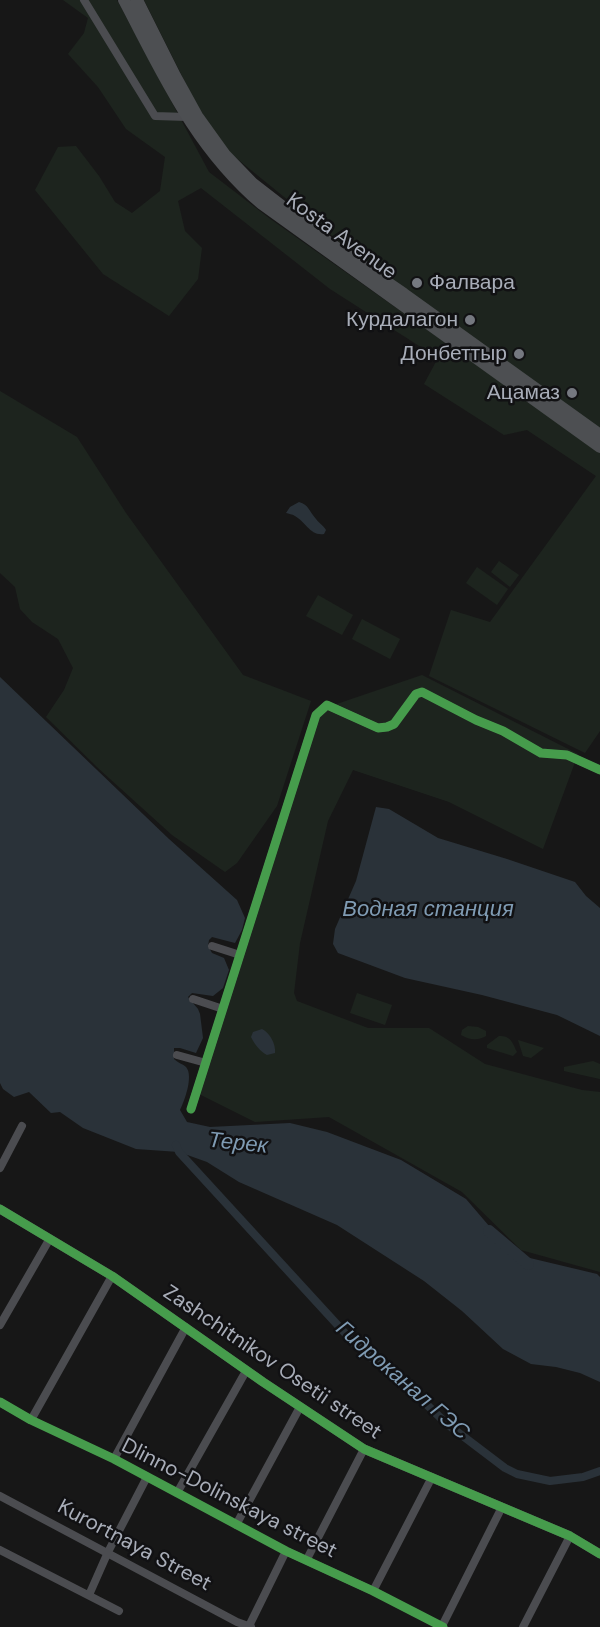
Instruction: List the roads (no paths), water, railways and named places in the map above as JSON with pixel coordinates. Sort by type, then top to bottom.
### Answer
[{"type":"main road","name":"Kosta Avenue","points":[[124,0],[186,117],[239,185],[262,204],[600,447]]},
{"type":"main road","name":"Kosta Avenue","points":[[137,0],[197,116],[225,155],[252,183],[328,242],[600,435]]},
{"type":"street","points":[[84,0],[155,116],[186,117]]},
{"type":"street","points":[[191,1109],[316,715],[327,705],[378,728],[387,727],[394,724],[416,694],[422,692],[476,720],[503,731],[541,753],[567,755],[600,770]]},
{"type":"street","points":[[212,946],[240,955]]},
{"type":"street","points":[[193,999],[223,1009]]},
{"type":"street","points":[[177,1055],[206,1063]]},
{"type":"street","points":[[0,1168],[22,1126]]},
{"type":"street","name":"Zashchitnikov Osetii street","points":[[0,1209],[112,1276],[246,1371],[364,1449],[570,1536],[600,1554]]},
{"type":"street","points":[[0,1325],[49,1239]]},
{"type":"street","points":[[31,1420],[112,1276]]},
{"type":"street","points":[[114,1459],[186,1327]]},
{"type":"street","points":[[177,1493],[246,1371]]},
{"type":"street","name":"Dlinno-Dolinskaya street","points":[[0,1402],[31,1420],[114,1459],[286,1551],[373,1591],[442,1627]]},
{"type":"street","points":[[237,1525],[300,1407]]},
{"type":"street","points":[[307,1559],[364,1449]]},
{"type":"street","points":[[89,1595],[108,1552],[147,1477]]},
{"type":"street","points":[[373,1591],[432,1477]]},
{"type":"street","name":"Kurortnaya Street","points":[[0,1496],[250,1627]]},
{"type":"street","points":[[442,1627],[502,1506]]},
{"type":"street","points":[[523,1627],[570,1536]]},
{"type":"street","points":[[0,1550],[119,1611]]},
{"type":"street","points":[[250,1627],[286,1551]]},
{"type":"water","points":[[299,502],[307,507],[325,528],[324,534],[315,533],[299,519],[286,513],[290,507]]},
{"type":"water","points":[[0,677],[169,839],[237,900],[245,918],[235,943],[212,937],[209,940],[208,946],[212,953],[224,958],[229,970],[223,988],[213,996],[192,993],[188,997],[200,1014],[203,1038],[196,1053],[174,1048],[174,1059],[185,1066],[189,1076],[188,1089],[180,1110],[187,1122],[210,1127],[290,1123],[327,1132],[401,1160],[466,1199],[513,1254],[597,1274],[600,1277],[600,1382],[580,1373],[531,1364],[503,1349],[462,1311],[424,1281],[337,1225],[239,1182],[207,1162],[179,1152],[136,1149],[83,1128],[60,1112],[51,1113],[29,1092],[14,1097],[3,1089],[0,1083]]},
{"type":"water","name":"Водная станция","points":[[376,807],[389,809],[438,838],[575,882],[600,908],[600,1036],[557,1015],[405,978],[338,953],[333,944],[335,929],[356,881]]},
{"type":"water","points":[[262,1029],[272,1039],[275,1053],[267,1055],[260,1050],[251,1037],[253,1032]]},
{"type":"waterway","name":"Гидроканал ГЭС","points":[[176,1145],[179,1152],[355,1344],[447,1424],[505,1468],[517,1474],[550,1481],[583,1477],[600,1471]]},
{"type":"waterway","name":"Терек","points":[[489,1231],[528,1264]]},
{"type":"place","name":"Фалвара","points":[[417,283]]},
{"type":"place","name":"Курдалагон","points":[[470,320]]},
{"type":"place","name":"Донбеттыр","points":[[519,354]]},
{"type":"place","name":"Ацамаз","points":[[572,393]]}]
